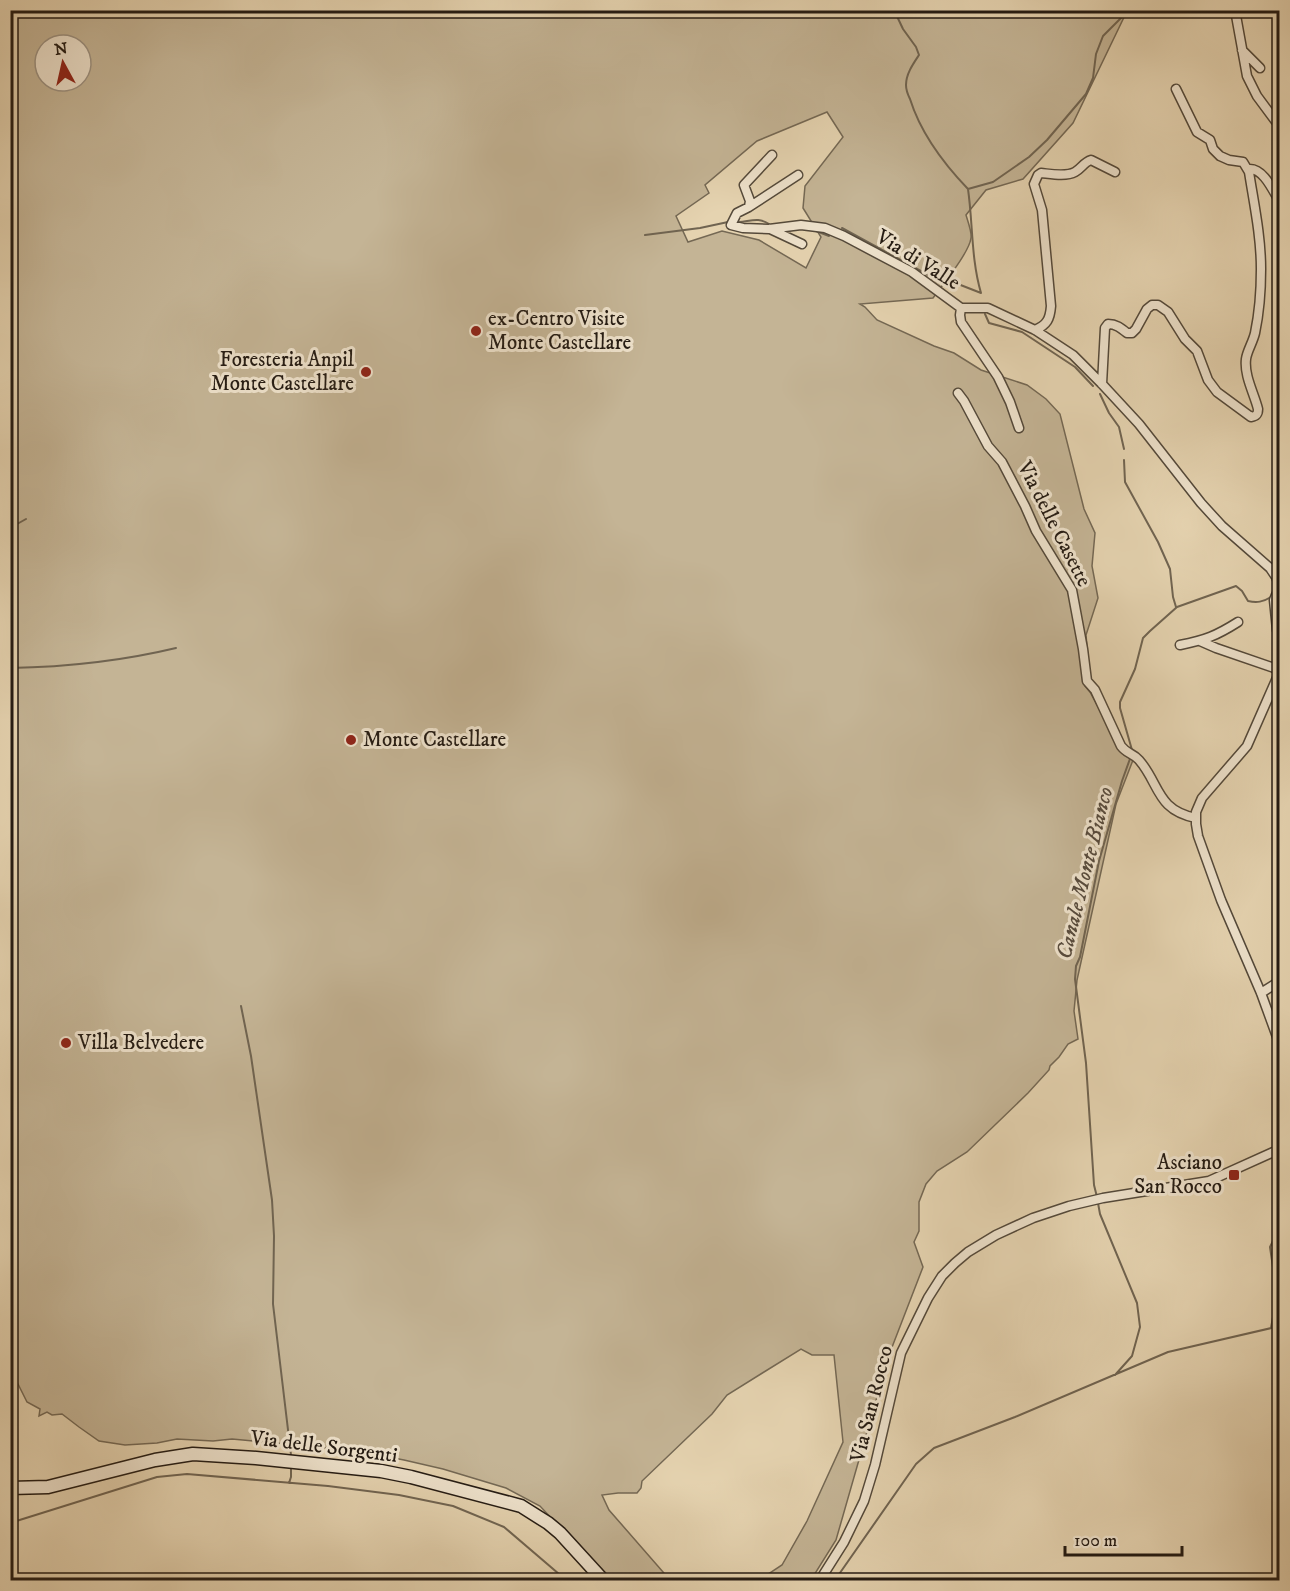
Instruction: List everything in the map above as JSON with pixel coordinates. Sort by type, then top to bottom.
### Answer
[{"type":"main road","name":"Via delle Sorgenti","points":[[10,1488],[48,1487],[155,1460],[199,1454],[381,1471],[521,1506],[560,1533],[603,1581]]},
{"type":"street","points":[[1235,10],[1247,76],[1257,96],[1280,127]]},
{"type":"street","points":[[1242,50],[1260,69]]},
{"type":"street","points":[[1102,384],[1105,328],[1108,324],[1112,324],[1127,333],[1132,333],[1147,309],[1152,305],[1158,305],[1168,312],[1185,339],[1197,351],[1208,380],[1217,392],[1251,417],[1258,414],[1247,374],[1246,359],[1257,325],[1261,270],[1260,246],[1249,172],[1242,162],[1220,156],[1213,149],[1210,140],[1197,132],[1176,89]]},
{"type":"street","points":[[749,207],[750,201],[744,185],[772,155]]},
{"type":"street","points":[[1035,330],[1049,321],[1051,306],[1042,210],[1034,184],[1038,175],[1041,173],[1068,174],[1075,172],[1085,162],[1091,160],[1115,172]]},
{"type":"street","points":[[1249,172],[1250,169],[1258,170],[1280,202]]},
{"type":"street","points":[[749,207],[798,174]]},
{"type":"street","name":"Via di Valle","points":[[749,207],[737,213],[731,225],[742,228],[769,229],[801,225],[825,228],[912,272],[961,308],[988,308],[1035,330],[1072,355],[1139,424],[1222,526],[1265,563],[1273,573],[1279,588],[1275,597],[1275,605],[1280,643]]},
{"type":"street","points":[[769,229],[802,244]]},
{"type":"street","points":[[961,308],[961,322],[998,377],[1019,428]]},
{"type":"street","name":"Via delle Casette","points":[[958,393],[988,446],[1002,462],[1036,531],[1072,590],[1083,649],[1086,681],[1095,690],[1121,746],[1127,753],[1136,757],[1171,808],[1185,816],[1196,818]]},
{"type":"street","points":[[1180,645],[1217,635],[1238,622]]},
{"type":"street","points":[[1200,641],[1280,670],[1247,746],[1202,798],[1196,818],[1198,836],[1221,900],[1261,993],[1280,1045]]},
{"type":"street","points":[[1261,993],[1280,981]]},
{"type":"street","name":"Via San Rocco","points":[[820,1581],[844,1542],[864,1501],[875,1465],[901,1353],[925,1304],[942,1276],[955,1263],[968,1252],[1008,1228],[1033,1218],[1103,1198],[1209,1181],[1280,1149]]},
{"type":"shaded area","points":[[10,11],[1127,11],[1073,123],[1023,179],[986,190],[966,215],[971,233],[969,244],[961,260],[933,298],[860,304],[877,320],[954,353],[981,370],[1027,385],[1046,399],[1060,414],[1084,509],[1095,533],[1092,566],[1098,598],[1086,635],[1088,658],[1085,686],[1124,755],[1133,760],[1116,804],[1077,980],[1074,1011],[1078,1039],[1068,1044],[1028,1093],[967,1152],[937,1171],[926,1184],[919,1202],[919,1231],[914,1242],[923,1267],[889,1355],[836,1540],[811,1580],[759,1580],[782,1565],[807,1521],[843,1442],[834,1355],[812,1355],[801,1349],[727,1395],[712,1414],[642,1481],[637,1493],[602,1495],[609,1510],[670,1580],[609,1580],[540,1506],[506,1488],[443,1469],[358,1451],[232,1439],[213,1441],[177,1439],[125,1445],[99,1441],[62,1414],[52,1415],[47,1412],[39,1416],[40,1409],[27,1402],[11,1370]],"holes":[[[827,112],[843,137],[805,186],[803,208],[821,237],[806,268],[759,240],[722,231],[688,242],[676,216],[709,193],[705,185],[757,141]]]},
{"type":"waterway","points":[[894,10],[919,55],[906,81],[915,112],[934,147],[968,189]]},
{"type":"waterway","points":[[968,189],[993,182],[1029,157],[1047,140],[1086,94],[1093,78],[1096,54],[1103,36],[1129,10]]},
{"type":"waterway","points":[[968,189],[974,254],[981,293]]},
{"type":"waterway","points":[[739,222],[758,220],[769,224]]},
{"type":"waterway","points":[[645,235],[728,222]]},
{"type":"waterway","points":[[842,228],[930,276],[951,278],[958,284],[981,293]]},
{"type":"waterway","points":[[816,231],[829,236]]},
{"type":"waterway","points":[[985,314],[989,323],[1022,332],[1075,367],[1093,386]]},
{"type":"waterway","points":[[1100,394],[1119,427],[1124,449]]},
{"type":"waterway","points":[[1124,460],[1125,482],[1170,569],[1176,607]]},
{"type":"waterway","points":[[10,528],[26,519]]},
{"type":"waterway","name":"Canale Monte Bianco","points":[[1132,750],[1120,702],[1135,669],[1143,638],[1177,607],[1236,586],[1248,601],[1260,602],[1271,597]]},
{"type":"waterway","points":[[10,668],[94,662],[176,648]]},
{"type":"waterway","name":"Canale Monte Bianco","points":[[1097,1197],[1094,1185],[1086,1063],[1075,979],[1076,966],[1080,957],[1099,861],[1131,756]]},
{"type":"waterway","points":[[241,1006],[251,1056],[272,1200],[273,1304],[291,1455]]},
{"type":"waterway","name":"Canale Monte Bianco","points":[[1098,1203],[1100,1214],[1137,1303],[1140,1327],[1132,1356],[1115,1375]]},
{"type":"waterway","points":[[1271,1328],[1275,1306],[1275,1281],[1270,1247],[1280,1227]]},
{"type":"waterway","points":[[835,1580],[916,1464],[934,1448],[1015,1417],[1168,1352],[1280,1326]]},
{"type":"waterway","points":[[289,1483],[291,1469]]},
{"type":"waterway","points":[[10,1523],[157,1477],[187,1474],[328,1486],[399,1495],[453,1506],[504,1527],[566,1580]]},
{"type":"place","name":"ex-Centro Visite Monte Castellare","points":[[476,331]]},
{"type":"place","name":"Foresteria Anpil Monte Castellare","points":[[366,372]]},
{"type":"place","name":"Monte Castellare","points":[[351,740]]},
{"type":"place","name":"Villa Belvedere","points":[[66,1043]]},
{"type":"place","name":"Asciano San Rocco","points":[[1234,1175]]}]
